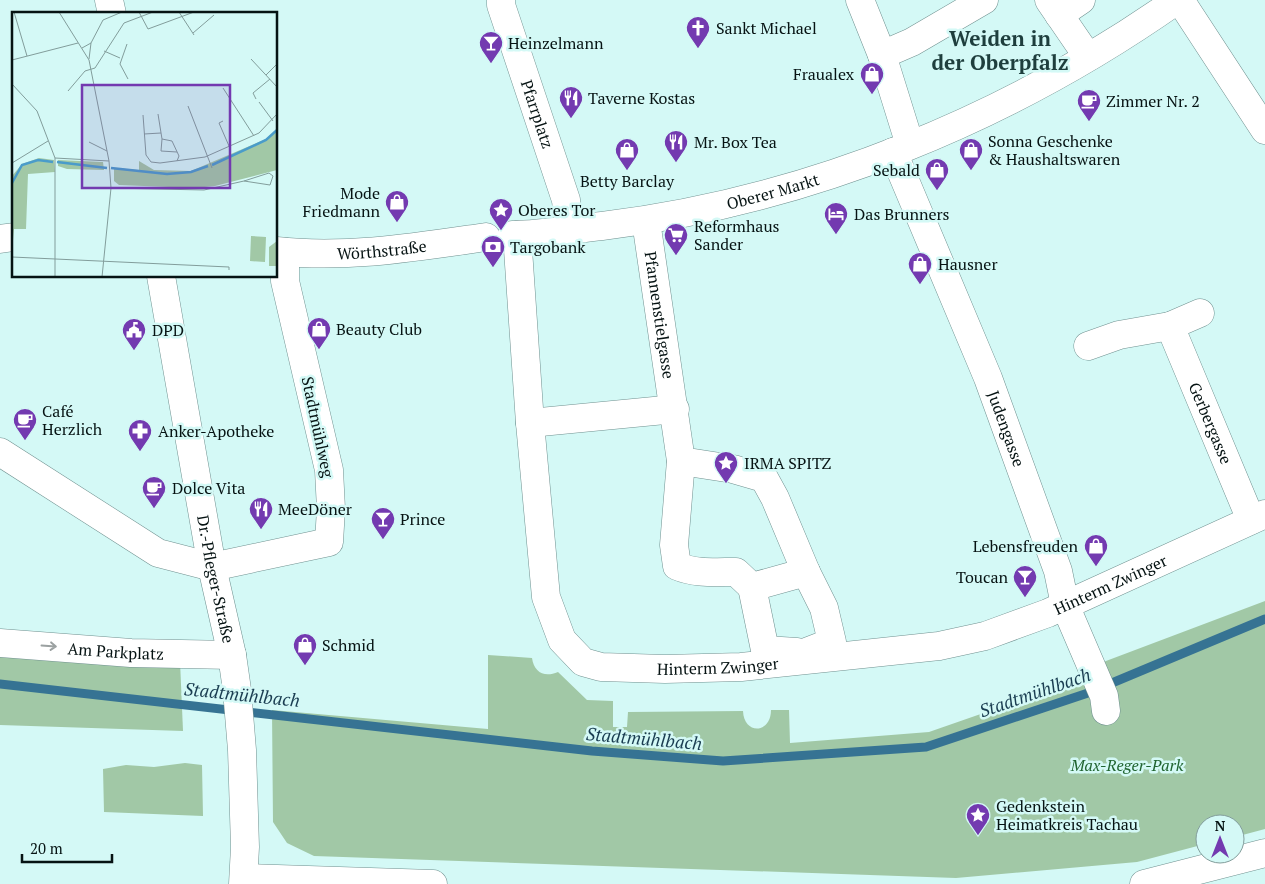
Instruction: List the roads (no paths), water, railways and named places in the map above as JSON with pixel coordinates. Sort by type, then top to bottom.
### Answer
[{"type":"street","name":"Pfarrplatz","points":[[501,0],[566,200],[569,230]]},
{"type":"street","points":[[860,0],[882,55],[901,148]]},
{"type":"street","points":[[882,55],[912,42],[984,0]]},
{"type":"street","name":"Oberer Markt","points":[[508,240],[646,220],[769,194],[832,174],[992,110],[1088,57],[1143,24],[1178,0]]},
{"type":"street","points":[[1178,0],[1198,27],[1265,130]]},
{"type":"street","points":[[1063,5],[1088,57]]},
{"type":"street","name":"Judengasse","points":[[901,148],[906,180],[988,378],[1058,571],[1065,605],[1102,695]]},
{"type":"street","name":"Pfannenstielgasse","points":[[646,220],[681,460],[674,545],[676,566],[701,573],[736,572],[752,587]]},
{"type":"street","name":"Hinterm Zwinger","points":[[508,240],[530,423],[546,597],[562,640],[583,662],[602,667],[665,669],[741,667],[801,656],[939,646],[985,636],[1065,605],[1258,517]]},
{"type":"street","name":"Wörthstraße","points":[[281,251],[346,253],[508,240]]},
{"type":"street","name":"Stadtmühlweg","points":[[0,452],[158,553],[212,567],[329,542],[331,509],[329,470],[285,281],[281,251]]},
{"type":"street","name":"Dr.-Pfleger-Straße","points":[[161,278],[212,567],[232,655],[237,690],[241,722],[245,847],[243,881]]},
{"type":"street","points":[[1088,346],[1119,335],[1170,326],[1200,313]]},
{"type":"street","name":"Gerbergasse","points":[[1170,326],[1258,517]]},
{"type":"street","points":[[530,423],[675,409]]},
{"type":"street","points":[[681,460],[733,468],[764,478],[776,498],[806,572],[824,608],[832,642],[801,656],[765,650],[752,587],[806,572]]},
{"type":"street","name":"Am Parkplatz","points":[[0,643],[131,653],[232,655]]},
{"type":"street","points":[[1144,884],[1265,854]]},
{"type":"street","points":[[243,881],[433,884]]},
{"type":"waterway","name":"Stadtmühlbach","points":[[0,684],[592,751],[723,761],[926,747],[1088,693],[1265,619]]},
{"type":"place","name":"Sankt Michael","points":[[698,49]]},
{"type":"place","name":"Heinzelmann","points":[[491,64]]},
{"type":"place","name":"Fraualex","points":[[872,95]]},
{"type":"place","name":"Taverne Kostas","points":[[571,119]]},
{"type":"place","name":"Zimmer Nr. 2","points":[[1089,122]]},
{"type":"place","name":"Mr. Box Tea","points":[[676,163]]},
{"type":"place","name":"Betty Barclay","points":[[627,171]]},
{"type":"place","name":"Sonna Geschenke & Haushaltswaren","points":[[971,171]]},
{"type":"place","name":"Sebald","points":[[937,191]]},
{"type":"place","name":"Mode Friedmann","points":[[397,223]]},
{"type":"place","name":"Oberes Tor","points":[[501,231]]},
{"type":"place","name":"Das Brunners","points":[[836,235]]},
{"type":"place","name":"Reformhaus Sander","points":[[676,256]]},
{"type":"place","name":"Targobank","points":[[493,268]]},
{"type":"place","name":"Hausner","points":[[920,285]]},
{"type":"place","name":"Beauty Club","points":[[319,350]]},
{"type":"place","name":"DPD","points":[[134,351]]},
{"type":"place","name":"Café Herzlich","points":[[25,441]]},
{"type":"place","name":"Anker-Apotheke","points":[[140,452]]},
{"type":"place","name":"IRMA SPITZ","points":[[726,484]]},
{"type":"place","name":"Dolce Vita","points":[[154,509]]},
{"type":"place","name":"MeeDöner","points":[[261,530]]},
{"type":"place","name":"Prince","points":[[383,540]]},
{"type":"place","name":"Lebensfreuden","points":[[1096,567]]},
{"type":"place","name":"Toucan","points":[[1025,598]]},
{"type":"place","name":"Schmid","points":[[305,666]]},
{"type":"place","name":"Gedenkstein Heimatkreis Tachau","points":[[978,836]]},
{"type":"district","name":"Weiden in der Oberpfalz","points":[[1000,51]]},
{"type":"park label","name":"Max-Reger-Park","points":[[1127,765]]}]
